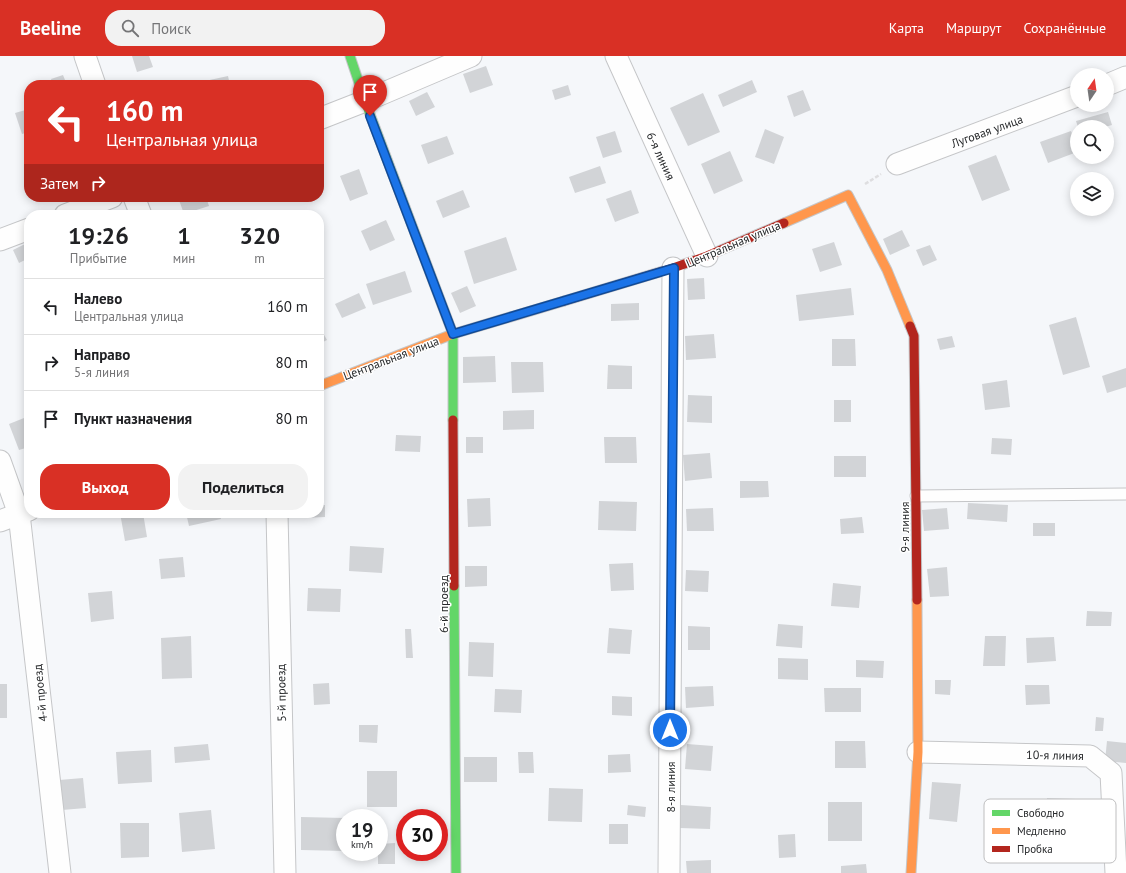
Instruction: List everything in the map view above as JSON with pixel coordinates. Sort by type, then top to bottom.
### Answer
[{"type":"street","points":[[85,56],[93,80]]},
{"type":"street","points":[[350,56],[365,101],[453,334]]},
{"type":"street","points":[[324,116],[365,101],[471,56]]},
{"type":"street","name":"6-я линия","points":[[616,56],[707,256]]},
{"type":"street","points":[[1114,82],[1126,77]]},
{"type":"street","name":"Луговая улица","points":[[896,164],[1070,99]]},
{"type":"street","name":"Центральная улица","points":[[324,384],[453,334],[674,268],[707,256],[848,195]]},
{"type":"street","name":"9-я линия","points":[[848,195],[887,270],[914,336],[918,752],[911,873]]},
{"type":"street","points":[[78,210],[99,202]]},
{"type":"street","points":[[0,240],[24,231]]},
{"type":"street","name":"8-я линия","points":[[669,873],[674,268]]},
{"type":"street","name":"6-й проезд","points":[[453,334],[456,873]]},
{"type":"street","name":"4-й проезд","points":[[0,461],[24,512]]},
{"type":"street","points":[[0,521],[24,512]]},
{"type":"street","name":"4-й проезд","points":[[25,518],[60,873]]},
{"type":"street","name":"5-й проезд","points":[[277,518],[284,873]]},
{"type":"street","name":"10-я линия","points":[[918,752],[1090,756],[1111,773],[1112,799]]},
{"type":"street","name":"10-я линия","points":[[1116,863],[1116,873]]},
{"type":"lane","points":[[916,496],[1126,494]]},
{"type":"path","points":[[848,195],[896,164]]},
{"type":"building","points":[[132,56],[149,56],[153,67],[137,72]]},
{"type":"building","points":[[486,66],[493,85],[470,93],[463,74]]},
{"type":"building","points":[[63,75],[65,80],[51,80]]},
{"type":"building","points":[[228,76],[229,80],[210,80]]},
{"type":"building","points":[[752,80],[757,92],[723,107],[718,95]]},
{"type":"building","points":[[568,85],[571,95],[555,100],[552,90]]},
{"type":"building","points":[[803,90],[811,110],[794,117],[787,96]]},
{"type":"building","points":[[427,92],[435,107],[416,116],[409,101]]},
{"type":"building","points":[[703,93],[720,132],[688,146],[670,108]]},
{"type":"building","points":[[24,110],[24,133],[22,134],[15,113]]},
{"type":"building","points":[[1108,112],[1110,120],[1080,120]]},
{"type":"building","points":[[765,129],[784,137],[774,164],[755,157]]},
{"type":"building","points":[[615,131],[622,152],[603,158],[596,137]]},
{"type":"building","points":[[1070,131],[1070,155],[1048,163],[1040,142]]},
{"type":"building","points":[[447,136],[454,154],[428,164],[421,145]]},
{"type":"building","points":[[730,151],[743,181],[714,194],[701,164]]},
{"type":"building","points":[[996,155],[1010,190],[982,201],[968,166]]},
{"type":"building","points":[[600,166],[606,183],[575,193],[569,177]]},
{"type":"building","points":[[359,169],[368,194],[350,201],[340,176]]},
{"type":"building","points":[[463,190],[470,207],[443,218],[436,201]]},
{"type":"building","points":[[631,190],[639,213],[615,222],[606,199]]},
{"type":"building","points":[[180,202],[208,202],[209,206],[196,210],[183,210]]},
{"type":"building","points":[[386,220],[395,240],[370,251],[361,231]]},
{"type":"building","points":[[902,230],[910,246],[890,255],[883,239]]},
{"type":"building","points":[[506,237],[517,270],[474,284],[464,251]]},
{"type":"building","points":[[834,242],[842,265],[820,272],[812,249]]},
{"type":"building","points":[[24,244],[24,260],[19,263],[13,250]]},
{"type":"building","points":[[930,245],[937,260],[923,266],[916,250]]},
{"type":"building","points":[[405,271],[412,292],[373,305],[366,284]]},
{"type":"building","points":[[704,278],[705,299],[688,300],[687,279]]},
{"type":"building","points":[[467,286],[476,306],[460,313],[451,293]]},
{"type":"building","points":[[851,288],[854,315],[799,321],[796,295]]},
{"type":"building","points":[[359,293],[366,308],[342,318],[335,304]]},
{"type":"building","points":[[639,303],[639,320],[611,321],[611,304]]},
{"type":"building","points":[[1076,317],[1090,367],[1063,375],[1049,325]]},
{"type":"building","points":[[714,334],[716,358],[686,360],[685,336]]},
{"type":"building","points":[[324,335],[327,340],[324,342]]},
{"type":"building","points":[[952,336],[955,347],[940,350],[937,339]]},
{"type":"building","points":[[832,339],[855,339],[856,366],[832,366]]},
{"type":"building","points":[[495,356],[496,382],[463,383],[463,357]]},
{"type":"building","points":[[511,362],[543,362],[544,392],[512,393]]},
{"type":"building","points":[[608,365],[632,366],[632,389],[607,389]]},
{"type":"building","points":[[1126,368],[1126,387],[1107,393],[1102,376]]},
{"type":"building","points":[[1007,380],[1010,407],[985,410],[982,384]]},
{"type":"building","points":[[688,395],[712,396],[712,423],[687,422]]},
{"type":"building","points":[[834,400],[851,400],[851,422],[834,422]]},
{"type":"building","points":[[534,410],[534,429],[503,430],[503,411]]},
{"type":"building","points":[[24,418],[24,448],[19,450],[9,424]]},
{"type":"building","points":[[396,435],[421,436],[420,452],[395,451]]},
{"type":"building","points":[[466,437],[483,437],[483,453],[466,453]]},
{"type":"building","points":[[604,437],[636,437],[637,463],[605,463]]},
{"type":"building","points":[[992,438],[1012,439],[1011,455],[991,454]]},
{"type":"building","points":[[710,453],[712,478],[685,481],[683,455]]},
{"type":"building","points":[[834,456],[866,456],[866,477],[834,477]]},
{"type":"building","points":[[740,481],[768,481],[769,497],[740,498]]},
{"type":"building","points":[[490,498],[491,526],[468,527],[467,499]]},
{"type":"building","points":[[599,501],[637,502],[636,531],[598,530]]},
{"type":"building","points":[[968,503],[1008,505],[1007,522],[967,519]]},
{"type":"building","points":[[324,505],[325,505],[324,517]]},
{"type":"building","points":[[713,508],[714,531],[687,531],[686,509]]},
{"type":"building","points":[[947,508],[949,529],[924,531],[922,510]]},
{"type":"building","points":[[862,517],[864,533],[841,534],[840,519]]},
{"type":"building","points":[[121,518],[144,518],[147,537],[125,541]]},
{"type":"building","points":[[187,518],[221,519],[189,526]]},
{"type":"building","points":[[1033,523],[1055,523],[1055,536],[1033,536]]},
{"type":"building","points":[[350,546],[384,548],[382,573],[349,571]]},
{"type":"building","points":[[183,557],[185,577],[161,579],[159,559]]},
{"type":"building","points":[[633,563],[634,590],[611,591],[609,564]]},
{"type":"building","points":[[465,566],[487,566],[487,586],[465,587]]},
{"type":"building","points":[[947,567],[949,596],[930,597],[927,569]]},
{"type":"building","points":[[686,570],[709,571],[708,592],[685,591]]},
{"type":"building","points":[[833,583],[861,586],[859,608],[831,606]]},
{"type":"building","points":[[308,588],[341,589],[340,612],[307,611]]},
{"type":"building","points":[[112,591],[114,619],[91,622],[88,593]]},
{"type":"building","points":[[1087,611],[1112,612],[1111,626],[1086,626]]},
{"type":"building","points":[[778,624],[803,626],[802,648],[776,646]]},
{"type":"building","points":[[688,626],[710,627],[710,650],[688,650]]},
{"type":"building","points":[[609,628],[632,630],[630,654],[607,653]]},
{"type":"building","points":[[405,629],[411,629],[413,658],[406,658]]},
{"type":"building","points":[[191,636],[192,678],[162,679],[161,638]]},
{"type":"building","points":[[985,636],[1006,636],[1005,666],[983,666]]},
{"type":"building","points":[[1054,637],[1056,661],[1027,663],[1026,638]]},
{"type":"building","points":[[469,642],[494,643],[493,677],[468,676]]},
{"type":"building","points":[[778,658],[808,659],[808,680],[778,679]]},
{"type":"building","points":[[856,660],[884,661],[883,678],[856,677]]},
{"type":"building","points":[[935,680],[951,680],[950,695],[935,694]]},
{"type":"building","points":[[329,683],[330,704],[314,705],[313,684]]},
{"type":"building","points":[[0,684],[7,684],[7,718],[0,718]]},
{"type":"building","points":[[1025,685],[1049,685],[1050,704],[1026,705]]},
{"type":"building","points":[[713,686],[714,706],[686,708],[685,687]]},
{"type":"building","points":[[824,688],[861,688],[861,712],[825,712]]},
{"type":"building","points":[[495,689],[522,690],[521,713],[494,712]]},
{"type":"building","points":[[612,696],[632,697],[632,716],[612,715]]},
{"type":"building","points":[[1096,717],[1104,718],[1103,731],[1095,731]]},
{"type":"building","points":[[359,725],[378,725],[377,743],[359,742]]},
{"type":"building","points":[[835,741],[865,741],[866,768],[835,768]]},
{"type":"building","points":[[1107,741],[1126,743],[1126,763],[1105,761]]},
{"type":"building","points":[[208,744],[210,760],[175,763],[174,747]]},
{"type":"building","points":[[687,744],[713,746],[711,771],[685,769]]},
{"type":"building","points":[[151,750],[152,782],[118,784],[116,752]]},
{"type":"building","points":[[518,752],[533,752],[534,773],[519,773]]},
{"type":"building","points":[[630,754],[631,772],[608,773],[608,755]]},
{"type":"building","points":[[464,757],[497,757],[497,782],[464,782]]},
{"type":"building","points":[[367,771],[397,771],[397,807],[367,807]]},
{"type":"building","points":[[83,778],[86,808],[62,810],[59,780]]},
{"type":"building","points":[[932,782],[961,784],[957,822],[929,819]]},
{"type":"building","points":[[549,788],[583,789],[582,822],[548,821]]},
{"type":"building","points":[[1047,798],[1076,799],[1047,799]]},
{"type":"building","points":[[828,802],[862,802],[862,841],[828,841]]},
{"type":"building","points":[[628,805],[646,807],[645,817],[627,815]]},
{"type":"building","points":[[681,805],[711,807],[710,829],[680,828]]},
{"type":"building","points":[[211,810],[215,849],[182,852],[179,813]]},
{"type":"building","points":[[301,817],[336,818],[336,851],[301,850]]},
{"type":"building","points":[[120,823],[149,823],[149,857],[121,858]]},
{"type":"building","points":[[609,824],[628,824],[628,844],[609,844]]},
{"type":"building","points":[[795,834],[796,857],[779,858],[778,835]]},
{"type":"building","points":[[388,843],[395,843],[395,864],[378,864],[378,861],[388,861]]},
{"type":"building","points":[[711,860],[711,873],[687,873],[686,861]]},
{"type":"building","points":[[866,864],[867,873],[841,873],[841,866]]},
{"type":"traffic: fast","points":[[350,56],[365,101],[453,334],[453,420]]},
{"type":"traffic: fast","points":[[454,586],[456,873]]},
{"type":"traffic: slow","points":[[784,223],[848,195],[887,270],[910,326]]},
{"type":"traffic: slow","points":[[324,384],[453,334],[564,301]]},
{"type":"traffic: slow","points":[[911,873],[918,752],[917,600]]},
{"type":"traffic: jam","points":[[564,301],[673,268],[707,256],[784,223]]},
{"type":"traffic: jam","points":[[910,326],[914,336],[917,600]]},
{"type":"traffic: jam","points":[[453,420],[454,586]]},
{"type":"route","points":[[370,116],[453,334],[674,268],[670,730]]}]
